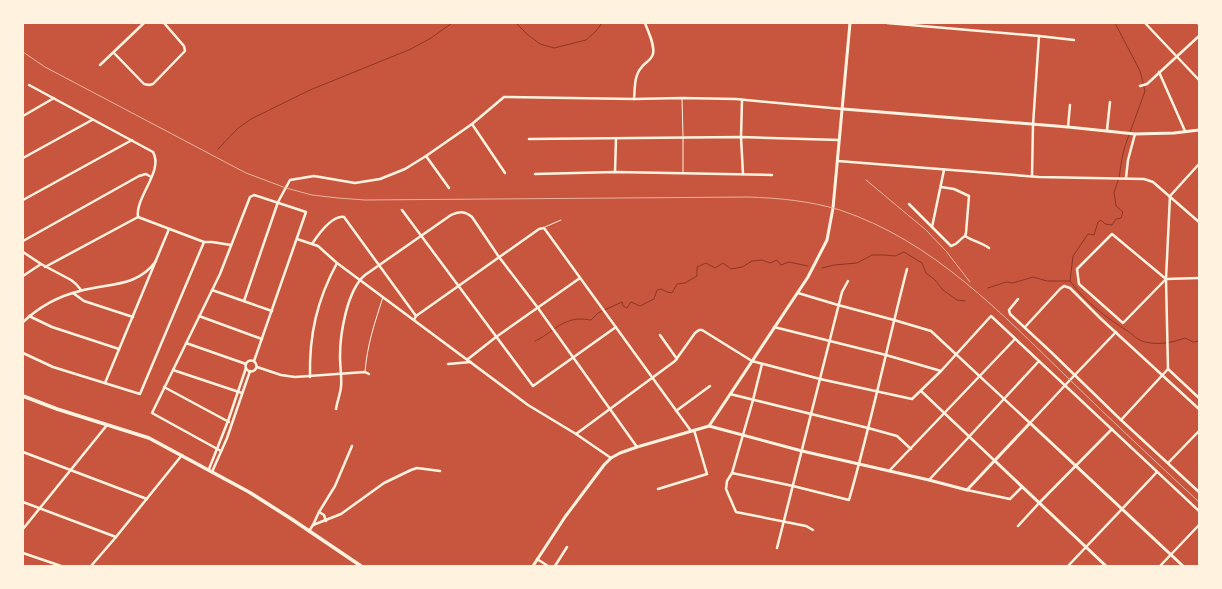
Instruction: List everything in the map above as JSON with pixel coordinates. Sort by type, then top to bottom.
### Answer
[{"type":"main road","points":[[23,396],[57,409],[149,438],[211,470],[249,492],[362,566]]},
{"type":"street","points":[[100,65],[144,23]]},
{"type":"street","points":[[114,53],[144,84],[153,84],[185,51],[184,46],[164,23]]},
{"type":"street","points":[[634,99],[637,74],[641,67],[650,60],[653,55],[645,23]]},
{"type":"street","points":[[709,426],[798,293],[827,240],[832,214],[838,161],[850,23]]},
{"type":"street","points":[[887,23],[1074,40]]},
{"type":"street","points":[[1145,23],[1199,80]]},
{"type":"street","points":[[1032,176],[1039,36]]},
{"type":"street","points":[[1140,86],[1147,84],[1199,36]]},
{"type":"street","points":[[1159,72],[1185,131]]},
{"type":"street","points":[[29,85],[152,150],[156,156],[155,165],[138,207],[138,217]]},
{"type":"street","points":[[244,301],[278,202],[290,180],[314,176],[355,183],[380,179],[405,169],[426,156],[472,124],[504,97],[634,99],[682,98],[742,100],[1107,130],[1134,134],[1174,133],[1199,130]]},
{"type":"street","points":[[23,116],[54,98]]},
{"type":"street","points":[[742,100],[741,137],[743,174]]},
{"type":"street","points":[[1107,130],[1110,102]]},
{"type":"street","points":[[1068,127],[1070,105]]},
{"type":"street","points":[[23,158],[93,120]]},
{"type":"street","points":[[472,124],[505,173]]},
{"type":"street","points":[[1126,178],[1128,160],[1134,134]]},
{"type":"street","points":[[529,139],[741,137],[840,140]]},
{"type":"street","points":[[615,172],[616,139]]},
{"type":"street","points":[[23,200],[132,140]]},
{"type":"street","points":[[426,156],[449,188]]},
{"type":"street","points":[[838,161],[1032,176],[1144,179],[1153,182],[1199,222]]},
{"type":"street","points":[[1199,164],[1170,196],[1166,279],[1168,369],[1199,398]]},
{"type":"street","points":[[932,227],[944,170]]},
{"type":"street","points":[[535,174],[683,172],[772,175]]},
{"type":"street","points":[[23,241],[139,176],[146,174],[151,178]]},
{"type":"street","points":[[909,204],[951,246],[957,244],[962,237],[965,236],[966,232],[969,196],[954,189],[941,187]]},
{"type":"street","points":[[221,451],[152,414],[212,290],[252,195],[306,212],[254,361],[256,367]]},
{"type":"street","points":[[402,210],[533,386],[616,327]]},
{"type":"street","points":[[336,409],[340,389],[340,348],[342,328],[350,300],[360,280],[451,215],[464,212],[472,217],[637,447]]},
{"type":"street","points":[[45,267],[138,217],[204,242],[231,245]]},
{"type":"street","points":[[312,244],[320,231],[335,219],[340,217],[345,219],[416,316]]},
{"type":"street","points":[[414,320],[416,316],[539,230],[543,228],[546,230],[692,431],[707,474],[658,489]]},
{"type":"street","points":[[105,383],[169,229]]},
{"type":"street","points":[[1166,279],[1123,323],[1079,284],[1077,269],[1112,234],[1166,279],[1199,278]]},
{"type":"street","points":[[965,236],[976,242],[982,243],[989,248]]},
{"type":"street","points":[[297,239],[321,248],[337,263],[528,405],[576,434],[611,458]]},
{"type":"street","points":[[23,353],[54,367],[140,394],[204,242]]},
{"type":"street","points":[[23,252],[45,267],[71,280],[81,290]]},
{"type":"street","points":[[23,322],[29,316],[52,302],[73,293],[81,290],[120,284],[132,280],[147,270],[159,255]]},
{"type":"street","points":[[310,377],[313,326],[324,289],[337,263]]},
{"type":"street","points":[[23,276],[41,264]]},
{"type":"street","points":[[732,473],[849,500],[860,464],[907,269]]},
{"type":"street","points":[[468,359],[496,337],[580,278]]},
{"type":"street","points":[[777,548],[838,305],[842,292],[848,282]]},
{"type":"street","points":[[1025,327],[1060,289],[1064,286],[1070,288],[1199,409]]},
{"type":"street","points":[[212,290],[272,311]]},
{"type":"street","points":[[73,293],[84,301],[133,317]]},
{"type":"street","points":[[798,293],[931,331],[1182,566]]},
{"type":"street","points":[[1018,299],[1009,310],[1010,314],[1199,492]]},
{"type":"street","points":[[29,316],[52,327],[119,349]]},
{"type":"street","points":[[199,316],[262,338]]},
{"type":"street","points":[[576,434],[677,359],[695,333],[699,330],[702,330],[752,361],[820,379],[912,399],[941,371],[991,316],[1199,511]]},
{"type":"street","points":[[774,327],[886,355],[941,371]]},
{"type":"street","points":[[967,490],[1116,332]]},
{"type":"street","points":[[660,335],[677,359]]},
{"type":"street","points":[[890,472],[1015,339]]},
{"type":"street","points":[[186,343],[246,366],[250,371]]},
{"type":"street","points":[[211,470],[217,448],[228,421],[246,366],[250,361],[254,361]]},
{"type":"street","points":[[929,480],[1038,361]]},
{"type":"street","points":[[448,364],[472,362]]},
{"type":"street","points":[[762,364],[743,435],[732,473],[727,481],[726,489],[736,512],[806,526],[813,530]]},
{"type":"street","points":[[256,367],[288,376],[310,377],[365,372],[368,372],[369,374]]},
{"type":"street","points":[[211,470],[221,451],[250,371],[253,371],[256,367]]},
{"type":"street","points":[[1121,420],[1168,369]]},
{"type":"street","points":[[173,370],[242,393]]},
{"type":"street","points":[[676,411],[710,386]]},
{"type":"street","points":[[164,387],[232,423]]},
{"type":"street","points":[[921,391],[1106,566]]},
{"type":"street","points":[[730,394],[811,413],[897,436],[911,449]]},
{"type":"street","points":[[23,529],[108,424]]},
{"type":"street","points":[[533,566],[565,517],[604,465],[611,458],[637,447],[709,426],[802,451],[1010,499],[1022,487]]},
{"type":"street","points":[[1018,526],[1112,429]]},
{"type":"street","points":[[1168,463],[1199,431]]},
{"type":"street","points":[[309,531],[335,486],[352,446]]},
{"type":"street","points":[[23,452],[146,500]]},
{"type":"street","points":[[91,566],[182,455]]},
{"type":"street","points":[[313,525],[341,514],[384,483],[411,470],[417,468],[440,471]]},
{"type":"street","points":[[1068,566],[1157,472]]},
{"type":"street","points":[[23,502],[116,537]]},
{"type":"street","points":[[319,512],[324,515],[326,521]]},
{"type":"street","points":[[1160,566],[1199,525]]},
{"type":"street","points":[[555,566],[567,547]]},
{"type":"street","points":[[23,552],[61,566]]},
{"type":"street","points":[[537,559],[548,566]]},
{"type":"lane","points":[[682,98],[683,172]]},
{"type":"lane","points":[[543,228],[561,220]]},
{"type":"lane","points":[[365,372],[366,355],[383,297]]},
{"type":"waterway","points":[[218,149],[237,129],[251,119],[310,90],[411,49],[431,38],[452,23]]},
{"type":"waterway","points":[[516,23],[540,44],[554,48],[586,40],[602,23]]},
{"type":"waterway","points":[[1115,23],[1140,71],[1145,91],[1125,146],[1119,178],[1114,192],[1116,206],[1123,212],[1121,218],[1116,219],[1112,225],[1105,224],[1101,220],[1098,222],[1094,235],[1088,234],[1073,256],[1070,281],[1082,296],[1097,309],[1136,338],[1150,343],[1170,342],[1185,338],[1193,342],[1199,341]]},
{"type":"waterway","points":[[822,268],[834,265],[857,263],[872,255],[895,256],[904,252],[922,263],[926,273],[935,280],[943,290],[957,300],[965,301]]},
{"type":"waterway","points":[[535,341],[564,323],[577,319],[591,320],[598,313],[622,302],[623,306],[627,308],[631,302],[640,306],[654,299],[657,290],[661,289],[672,293],[677,284],[685,283],[697,276],[697,267],[706,263],[715,268],[723,263],[731,269],[742,267],[752,261],[762,260],[770,263],[777,260],[781,265],[789,262],[808,266]]},
{"type":"waterway","points":[[988,288],[1006,282],[1013,283],[1033,277],[1047,281],[1070,281]]},
{"type":"railway","points":[[23,52],[45,67],[246,173],[286,188],[312,195],[365,200],[771,198],[817,204],[840,210],[874,223],[905,240],[964,281],[1018,329],[1101,410],[1199,502]]},
{"type":"railway","points":[[866,180],[926,230],[946,251],[970,282]]}]
